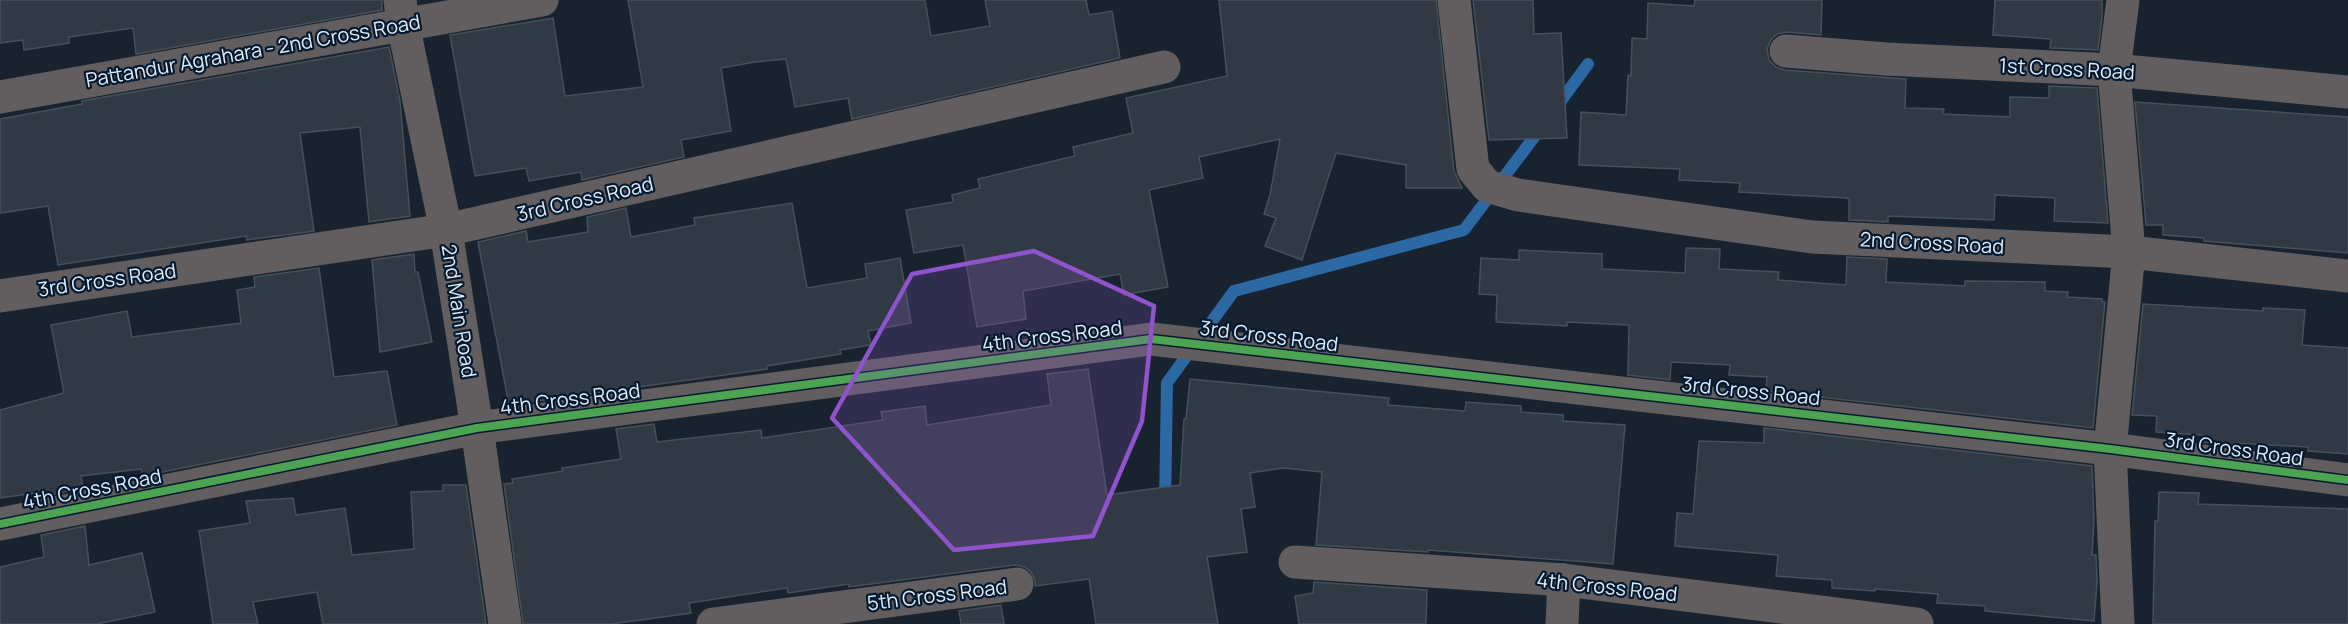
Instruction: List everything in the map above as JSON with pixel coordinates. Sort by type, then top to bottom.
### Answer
[{"type":"street","name":"Pattandur Agrahara - 2nd Cross Road","points":[[0,97],[401,12],[542,0]]},
{"type":"street","name":"2nd Cross Road","points":[[1454,0],[1473,169],[1487,186],[1518,195],[1812,237],[2129,252],[2348,276]]},
{"type":"street","points":[[2118,624],[2110,449],[2129,252],[2114,70],[2124,0]]},
{"type":"street","name":"2nd Main Road","points":[[401,12],[446,230],[505,624]]},
{"type":"street","name":"1st Cross Road","points":[[1786,51],[1886,59],[2114,70],[2348,92]]},
{"type":"street","name":"3rd Cross Road","points":[[0,296],[446,230],[1164,67]]},
{"type":"street","name":"3rd Cross Road","points":[[1151,339],[2110,449],[2348,480]]},
{"type":"street","name":"4th Cross Road","points":[[0,524],[477,428],[1151,339]]},
{"type":"street","name":"4th Cross Road","points":[[1295,562],[1564,580],[1917,624]]},
{"type":"street","points":[[1562,624],[1564,580]]},
{"type":"street","name":"5th Cross Road","points":[[713,624],[1017,584]]},
{"type":"highlighted area","points":[[1034,251],[1154,306],[1142,421],[1093,536],[954,550],[832,418],[912,274]]},
{"type":"building","points":[[0,0],[382,0],[382,10],[136,54],[133,28],[69,37],[69,43],[24,50],[23,40],[0,43]]},
{"type":"building","points":[[628,0],[925,0],[931,36],[990,26],[985,0],[1086,0],[1089,15],[1112,11],[1120,58],[852,119],[848,98],[795,107],[786,59],[721,68],[731,131],[681,140],[684,157],[582,180],[581,172],[529,181],[526,168],[475,176],[450,35],[553,18],[565,96],[643,87]]},
{"type":"building","points":[[1219,0],[1436,0],[1454,171],[1462,188],[1406,188],[1406,165],[1336,153],[1302,260],[1265,246],[1276,218],[1264,214],[1270,195],[1280,139],[1199,157],[1203,178],[1149,190],[1168,287],[1124,295],[1120,274],[1023,291],[1026,319],[977,327],[963,245],[914,253],[906,210],[953,202],[952,195],[980,188],[978,179],[1075,156],[1073,147],[1133,133],[1126,98],[1227,76]]},
{"type":"building","points":[[1473,0],[1533,0],[1534,34],[1561,33],[1567,138],[1489,140]]},
{"type":"building","points":[[1695,0],[1822,0],[1821,35],[1787,32],[1777,34],[1767,49],[1769,60],[1776,67],[1785,70],[1906,79],[1905,108],[1944,109],[1943,114],[2010,117],[2010,97],[2049,98],[2049,86],[2097,88],[2108,223],[2054,221],[2055,198],[1995,195],[1994,220],[1888,216],[1888,222],[1849,220],[1849,200],[1847,198],[1739,192],[1740,183],[1679,180],[1680,169],[1579,165],[1581,112],[1626,115],[1628,75],[1631,76],[1632,38],[1647,39],[1648,3],[1694,6]]},
{"type":"building","points":[[1995,0],[2102,0],[2098,50],[2050,48],[2051,39],[1993,35]]},
{"type":"building","points":[[389,47],[400,101],[410,216],[369,222],[360,127],[300,133],[314,231],[247,240],[246,236],[58,265],[48,206],[0,213],[0,119],[82,104],[82,101]]},
{"type":"building","points":[[2135,102],[2348,117],[2348,253],[2204,241],[2204,238],[2163,235],[2163,225],[2146,225]]},
{"type":"building","points":[[792,203],[807,288],[867,278],[865,264],[900,258],[911,323],[868,331],[871,345],[840,350],[841,354],[767,366],[767,369],[509,405],[478,242],[526,231],[528,242],[588,232],[587,217],[626,208],[631,237],[695,225],[694,218]]},
{"type":"building","points":[[1686,248],[1720,249],[1719,269],[1779,272],[1778,280],[1846,285],[1847,257],[1887,259],[1886,282],[1965,286],[1965,281],[2045,282],[2045,291],[2068,292],[2067,297],[2102,299],[2102,302],[2105,302],[2093,428],[1766,391],[1767,377],[1729,375],[1730,365],[1671,362],[1670,380],[1628,375],[1629,325],[1567,322],[1567,326],[1496,322],[1497,295],[1479,294],[1481,258],[1519,260],[1519,250],[1602,254],[1602,269],[1685,273]]},
{"type":"building","points":[[414,254],[415,272],[418,272],[432,342],[380,352],[372,260]]},
{"type":"building","points":[[319,268],[334,377],[387,371],[397,425],[143,476],[141,469],[81,476],[83,488],[36,498],[35,493],[0,498],[0,410],[64,393],[51,325],[127,311],[132,337],[241,323],[237,290],[255,287],[254,277]]},
{"type":"building","points":[[2143,304],[2263,311],[2263,308],[2305,310],[2302,345],[2348,348],[2348,454],[2308,451],[2308,447],[2235,443],[2235,446],[2203,442],[2203,435],[2156,432],[2157,416],[2132,415]]},
{"type":"building","points":[[1088,369],[1107,495],[1180,485],[1184,419],[1186,419],[1190,379],[1389,398],[1388,405],[1465,411],[1466,402],[1521,406],[1521,412],[1563,415],[1563,421],[1625,425],[1613,564],[1428,550],[1428,552],[1316,545],[1322,472],[1283,468],[1250,473],[1255,507],[1241,509],[1247,552],[1207,557],[1218,624],[1096,624],[1089,579],[1035,586],[1031,572],[1015,565],[849,587],[849,584],[788,593],[787,588],[689,603],[691,613],[611,624],[523,624],[504,484],[513,483],[512,479],[563,471],[562,468],[621,459],[616,429],[654,424],[657,442],[761,430],[762,438],[883,420],[881,412],[925,406],[927,425],[1051,405],[1047,374]]},
{"type":"building","points":[[1764,428],[2092,466],[2094,520],[2092,555],[2096,555],[2097,582],[2094,621],[1985,611],[1985,606],[1937,603],[1938,594],[1832,588],[1832,580],[1776,576],[1778,555],[1675,546],[1677,513],[1693,514],[1699,441],[1764,443]]},
{"type":"building","points":[[443,485],[466,485],[486,624],[323,624],[317,592],[253,602],[258,624],[213,624],[199,531],[250,523],[246,501],[293,498],[296,515],[345,508],[352,555],[414,549],[411,492],[443,491]]},
{"type":"building","points":[[2159,492],[2199,493],[2198,504],[2348,509],[2348,624],[2153,624],[2155,521],[2158,521]]},
{"type":"building","points":[[85,526],[89,565],[142,553],[155,612],[97,624],[0,624],[0,567],[44,557],[41,535]]},
{"type":"building","points":[[1314,582],[1427,590],[1426,624],[1299,624],[1295,596],[1313,593]]},
{"type":"building","points":[[1001,605],[1004,624],[961,624],[959,611]]},
{"type":"waterway","points":[[1555,109],[1588,64]]},
{"type":"waterway","points":[[1165,504],[1167,383],[1234,291],[1464,230],[1541,128]]},
{"type":"cycle path","points":[[0,524],[477,428],[1151,339],[2110,449],[2348,480]]}]
